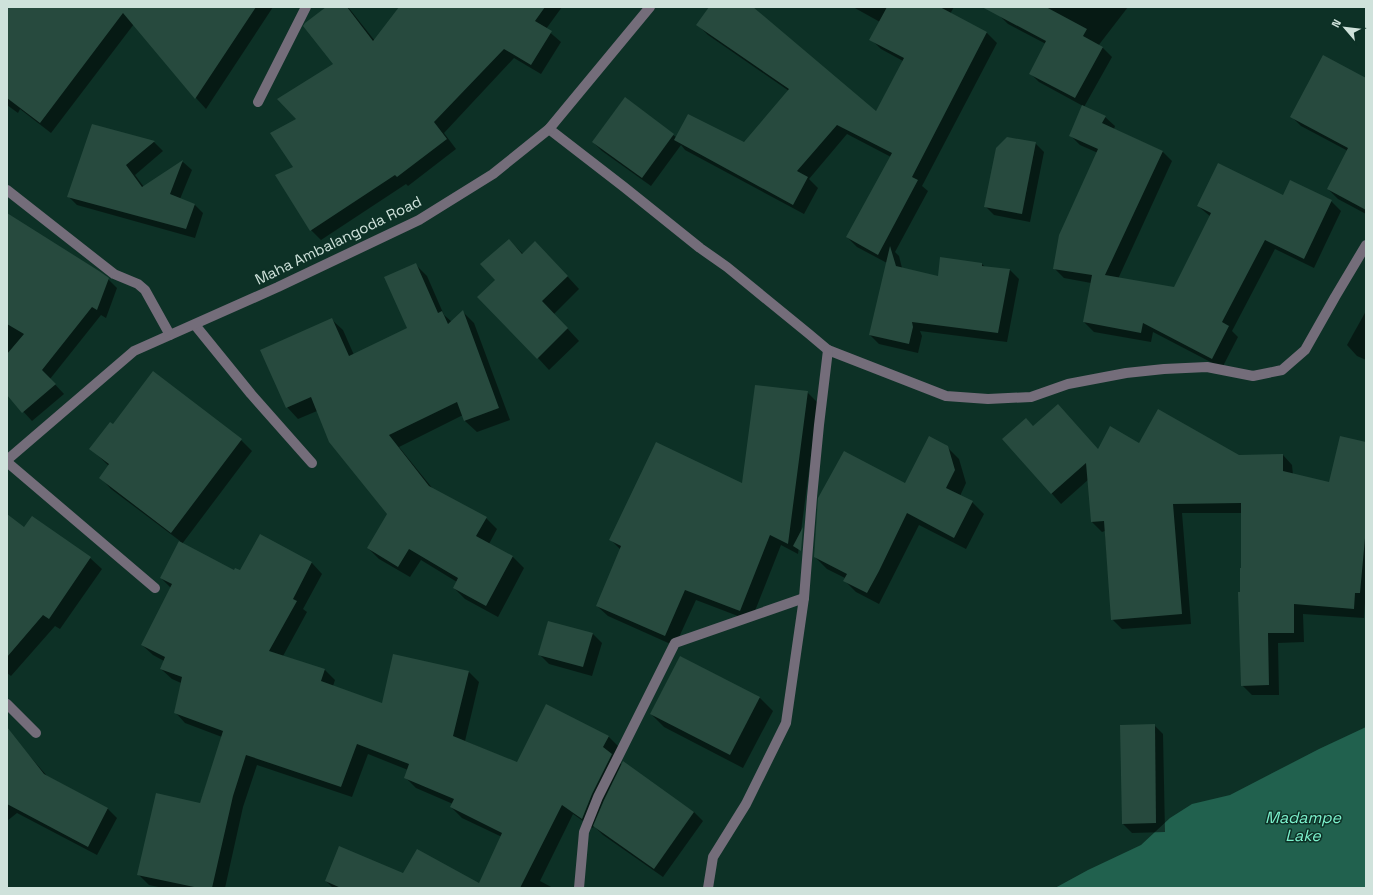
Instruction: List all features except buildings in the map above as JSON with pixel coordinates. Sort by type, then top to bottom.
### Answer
[{"type":"street","points":[[258,102],[306,7]]},
{"type":"street","name":"Maha Ambalangoda Road","points":[[7,461],[134,351],[278,287],[419,220],[493,174],[549,129],[650,7]]},
{"type":"street","points":[[549,129],[700,248],[727,267],[828,350],[946,396],[988,399],[1031,397],[1068,384],[1126,373],[1164,369],[1207,367],[1253,376],[1282,370],[1306,350],[1366,245]]},
{"type":"street","points":[[7,190],[114,274],[138,284],[145,290],[170,335]]},
{"type":"street","points":[[195,324],[251,394],[312,463]]},
{"type":"street","points":[[708,888],[713,857],[746,804],[786,723],[804,598],[816,454],[828,350]]},
{"type":"street","points":[[7,461],[155,588]]},
{"type":"street","points":[[579,888],[584,832],[598,798],[675,643],[804,598]]},
{"type":"street","points":[[7,704],[36,733]]},
{"type":"water","name":"Madampe Lake","points":[[1366,727],[1366,888],[1055,888],[1088,870],[1141,845],[1170,818],[1192,804],[1230,795],[1319,749]]}]
